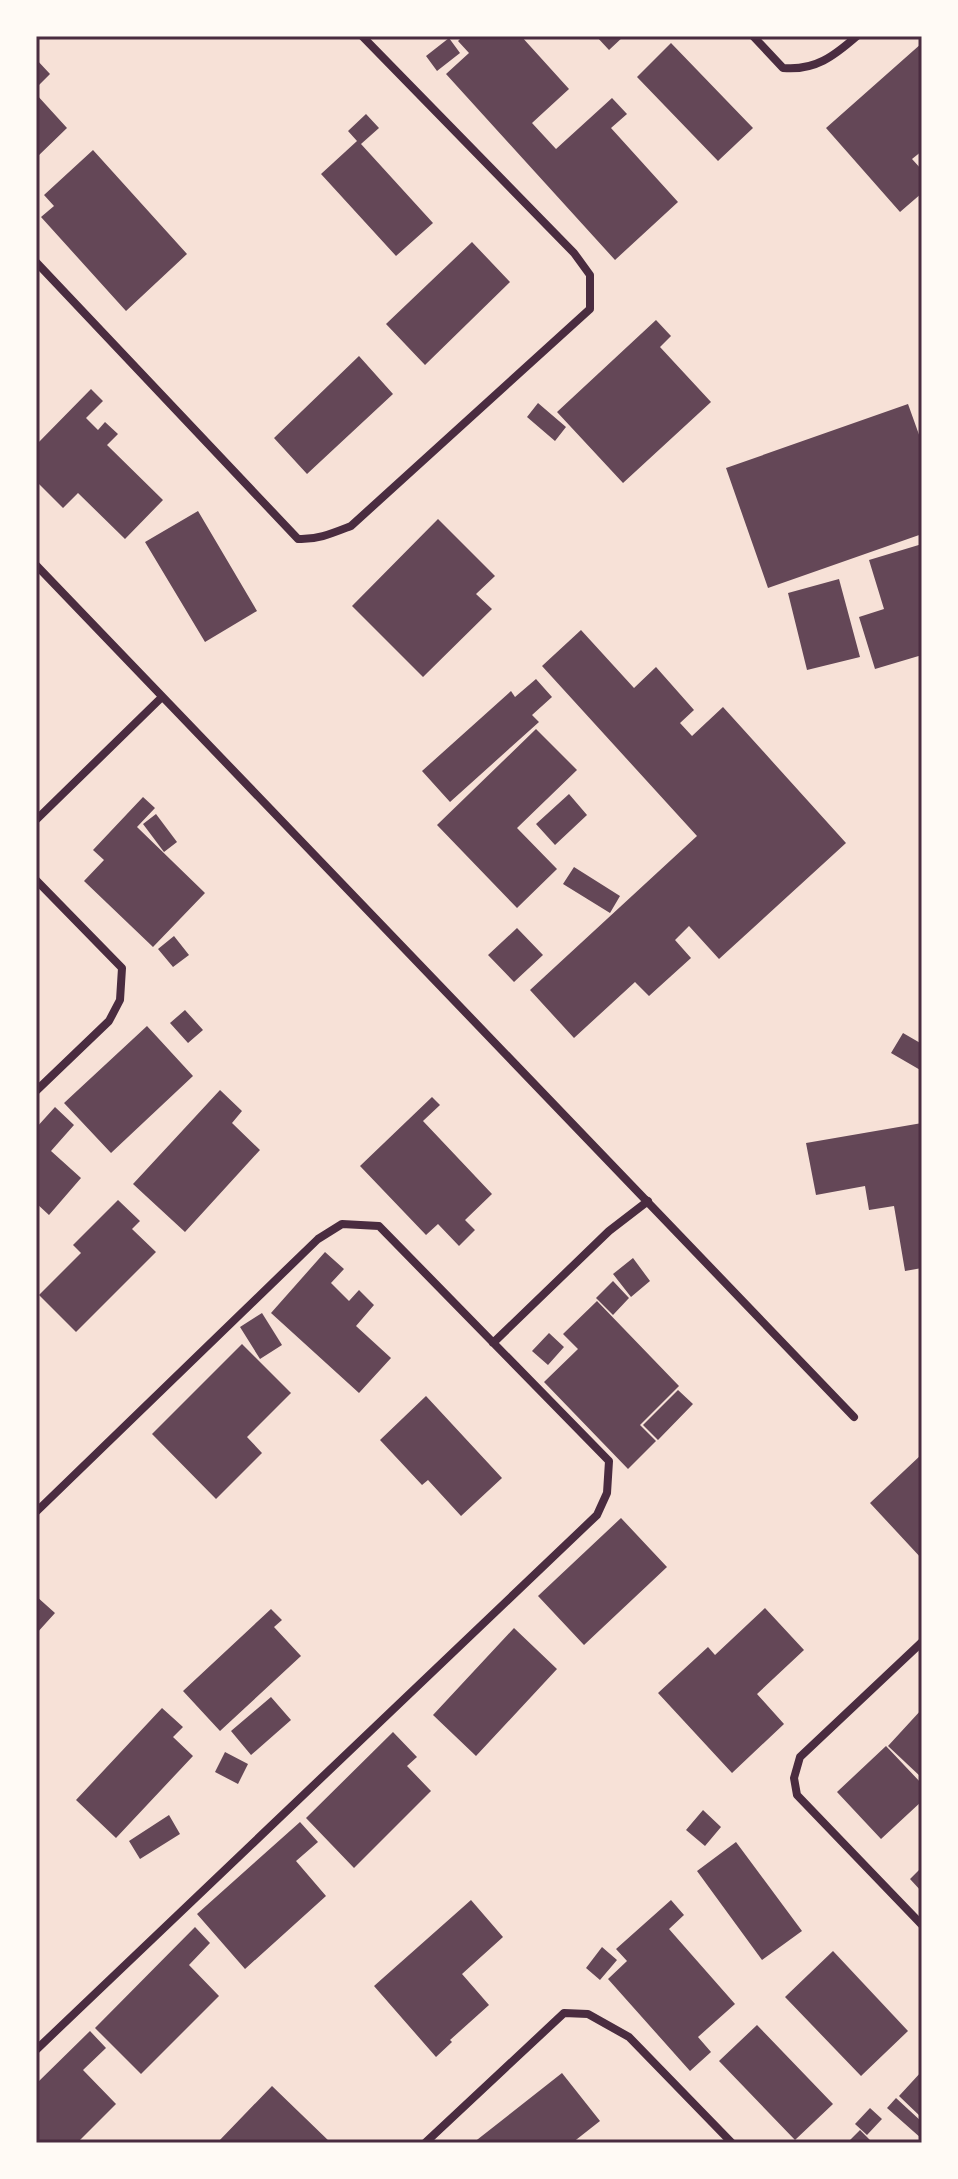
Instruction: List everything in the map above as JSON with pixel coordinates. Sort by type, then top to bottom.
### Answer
[{"type":"street","points":[[36,262],[298,539],[330,535],[351,526],[590,309],[590,275],[574,253],[362,36]]},
{"type":"street","points":[[753,36],[783,68],[794,69],[835,55],[857,36]]},
{"type":"street","points":[[36,565],[854,1417]]},
{"type":"street","points":[[36,820],[162,697]]},
{"type":"street","points":[[36,880],[122,968],[120,1000],[109,1021],[36,1091]]},
{"type":"street","points":[[493,1343],[609,1231],[648,1201]]},
{"type":"street","points":[[36,1512],[318,1239],[342,1224],[379,1226],[609,1461],[607,1493],[597,1515],[36,2050]]},
{"type":"street","points":[[922,1642],[800,1757],[794,1778],[797,1795],[922,1925]]},
{"type":"street","points":[[425,2143],[564,2013],[588,2014],[629,2037],[732,2143]]},
{"type":"building","points":[[463,36],[521,36],[569,89],[532,123],[556,149],[612,98],[627,114],[611,128],[678,202],[615,260],[446,74],[469,53],[458,41]]},
{"type":"building","points":[[596,36],[624,36],[609,50]]},
{"type":"building","points":[[449,38],[460,53],[437,71],[426,56]]},
{"type":"building","points":[[671,43],[753,128],[718,161],[637,77]]},
{"type":"building","points":[[922,43],[922,151],[912,159],[922,170],[922,193],[900,212],[826,128]]},
{"type":"building","points":[[36,59],[50,74],[36,88]]},
{"type":"building","points":[[36,94],[67,128],[36,158]]},
{"type":"building","points":[[366,114],[379,128],[361,144],[433,223],[396,256],[321,174],[357,141],[348,131]]},
{"type":"building","points":[[93,150],[187,254],[126,311],[41,217],[54,206],[44,195]]},
{"type":"building","points":[[472,242],[510,282],[425,365],[386,324]]},
{"type":"building","points":[[656,320],[671,336],[660,347],[711,402],[623,483],[557,412]]},
{"type":"building","points":[[359,356],[393,394],[307,474],[274,438]]},
{"type":"building","points":[[91,389],[103,401],[86,418],[98,430],[105,422],[118,434],[107,445],[163,500],[125,539],[78,493],[63,508],[36,481],[36,445]]},
{"type":"building","points":[[538,403],[566,427],[555,441],[527,417]]},
{"type":"building","points":[[908,404],[922,443],[922,534],[768,588],[726,468]]},
{"type":"building","points":[[198,511],[257,611],[205,642],[145,542]]},
{"type":"building","points":[[438,519],[495,576],[476,594],[492,609],[423,677],[352,606]]},
{"type":"building","points":[[922,544],[922,655],[875,669],[859,617],[884,609],[869,560]]},
{"type":"building","points":[[839,579],[860,657],[807,670],[788,593]]},
{"type":"building","points":[[581,630],[634,688],[656,667],[694,710],[680,723],[692,736],[723,707],[846,843],[719,959],[689,926],[675,940],[691,958],[649,996],[635,982],[574,1038],[530,990],[697,836],[542,666]]},
{"type":"building","points":[[536,679],[552,697],[532,715],[539,722],[450,802],[422,771],[511,691],[515,697]]},
{"type":"building","points":[[536,729],[577,770],[517,828],[557,869],[517,908],[437,825]]},
{"type":"building","points":[[569,794],[587,815],[555,845],[536,824]]},
{"type":"building","points":[[143,797],[155,808],[137,827],[205,893],[153,947],[84,881],[104,860],[93,850]]},
{"type":"building","points":[[156,814],[177,842],[164,852],[143,824]]},
{"type":"building","points":[[574,867],[620,896],[610,913],[563,884]]},
{"type":"building","points":[[517,928],[543,955],[514,982],[488,955]]},
{"type":"building","points":[[174,936],[189,955],[173,967],[158,949]]},
{"type":"building","points":[[185,1010],[203,1030],[188,1043],[170,1023]]},
{"type":"building","points":[[147,1026],[193,1076],[111,1153],[64,1103]]},
{"type":"building","points":[[903,1033],[922,1044],[922,1071],[891,1053]]},
{"type":"building","points":[[220,1090],[242,1111],[232,1123],[260,1150],[185,1232],[133,1184]]},
{"type":"building","points":[[432,1097],[440,1105],[423,1121],[492,1194],[465,1220],[475,1230],[459,1246],[438,1224],[426,1235],[360,1166]]},
{"type":"building","points":[[55,1107],[74,1125],[51,1151],[81,1178],[49,1215],[36,1203],[36,1128]]},
{"type":"building","points":[[922,1123],[922,1268],[905,1271],[894,1206],[869,1210],[865,1186],[816,1195],[806,1143]]},
{"type":"building","points":[[118,1200],[140,1221],[132,1229],[156,1252],[76,1332],[39,1295],[81,1253],[73,1245]]},
{"type":"building","points":[[325,1252],[344,1269],[331,1283],[349,1301],[359,1290],[374,1305],[356,1326],[391,1358],[359,1393],[271,1313]]},
{"type":"building","points":[[633,1258],[650,1281],[631,1297],[613,1274]]},
{"type":"building","points":[[613,1281],[629,1298],[613,1315],[596,1298]]},
{"type":"building","points":[[597,1301],[679,1386],[640,1425],[656,1441],[628,1469],[544,1382],[578,1349],[563,1334]]},
{"type":"building","points":[[262,1313],[282,1345],[260,1359],[240,1327]]},
{"type":"building","points":[[549,1333],[564,1347],[548,1365],[532,1351]]},
{"type":"building","points":[[242,1344],[291,1393],[247,1437],[262,1453],[216,1499],[152,1434]]},
{"type":"building","points":[[678,1390],[693,1404],[658,1440],[643,1425]]},
{"type":"building","points":[[426,1396],[502,1478],[461,1516],[428,1480],[422,1485],[380,1440]]},
{"type":"building","points":[[922,1454],[922,1559],[870,1503]]},
{"type":"building","points":[[621,1518],[667,1567],[584,1645],[538,1596]]},
{"type":"building","points":[[36,1596],[55,1613],[36,1634]]},
{"type":"building","points":[[765,1608],[804,1650],[757,1694],[784,1724],[732,1773],[658,1693],[708,1647],[715,1655]]},
{"type":"building","points":[[271,1609],[282,1620],[274,1627],[301,1656],[220,1731],[183,1691]]},
{"type":"building","points":[[514,1628],[557,1669],[476,1756],[433,1715]]},
{"type":"building","points":[[271,1697],[291,1720],[251,1755],[231,1731]]},
{"type":"building","points":[[162,1708],[183,1727],[173,1737],[193,1756],[116,1838],[76,1800]]},
{"type":"building","points":[[922,1709],[922,1778],[888,1746]]},
{"type":"building","points":[[393,1732],[417,1757],[407,1766],[431,1791],[354,1868],[306,1818]]},
{"type":"building","points":[[886,1746],[922,1784],[922,1801],[881,1839],[837,1792]]},
{"type":"building","points":[[225,1752],[248,1764],[238,1784],[215,1772]]},
{"type":"building","points":[[703,1810],[721,1827],[705,1846],[686,1830]]},
{"type":"building","points":[[169,1815],[180,1834],[140,1859],[129,1841]]},
{"type":"building","points":[[300,1822],[318,1842],[296,1861],[326,1896],[245,1969],[197,1914]]},
{"type":"building","points":[[736,1842],[802,1931],[762,1960],[697,1871]]},
{"type":"building","points":[[922,1867],[922,1892],[910,1879]]},
{"type":"building","points":[[471,1900],[503,1937],[462,1974],[489,2005],[436,2057],[374,1986]]},
{"type":"building","points":[[671,1900],[684,1915],[669,1929],[735,2004],[698,2037],[711,2052],[690,2071],[608,1979],[627,1961],[616,1949]]},
{"type":"building","points":[[195,1927],[210,1943],[189,1965],[219,1996],[141,2074],[95,2028]]},
{"type":"building","points":[[602,1947],[617,1960],[600,1980],[586,1968]]},
{"type":"building","points":[[833,1951],[908,2031],[861,2076],[785,1997]]},
{"type":"building","points":[[757,2025],[833,2104],[795,2140],[719,2061]]},
{"type":"building","points":[[90,2031],[106,2048],[83,2070],[116,2104],[77,2143],[36,2143],[36,2084]]},
{"type":"building","points":[[922,2071],[922,2118],[899,2096]]},
{"type":"building","points":[[562,2073],[600,2121],[572,2143],[473,2143]]},
{"type":"building","points":[[272,2086],[331,2143],[217,2143]]},
{"type":"building","points":[[896,2098],[922,2122],[922,2139],[887,2108]]},
{"type":"building","points":[[870,2108],[882,2119],[867,2135],[855,2124]]},
{"type":"building","points":[[860,2130],[873,2143],[847,2143]]}]
